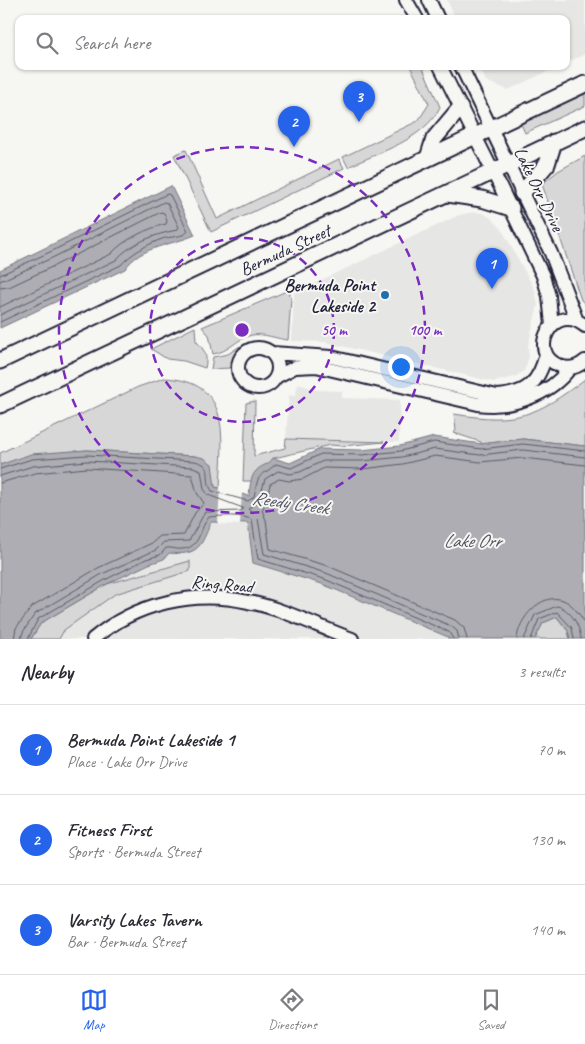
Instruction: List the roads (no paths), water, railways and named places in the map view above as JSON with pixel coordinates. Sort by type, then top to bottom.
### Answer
[{"type":"main road","name":"Bermuda Street","points":[[0,361],[585,84]]},
{"type":"main road","points":[[428,158],[434,139],[452,120],[460,108]]},
{"type":"main road","name":"Bermuda Street","points":[[0,406],[585,128]]},
{"type":"main road","points":[[522,193],[547,164],[554,142]]},
{"type":"main road","points":[[448,194],[488,201],[500,207],[511,208]]},
{"type":"street","points":[[406,0],[415,15]]},
{"type":"street","points":[[429,0],[436,15]]},
{"type":"street","name":"Lake Orr Drive","points":[[442,70],[511,208],[548,288],[552,325]]},
{"type":"street","name":"Lake Orr Drive","points":[[463,70],[556,264],[581,323]]},
{"type":"street","points":[[581,323],[564,319],[552,325],[544,339],[546,354],[541,372],[533,382],[519,392],[497,396],[331,357],[272,353],[260,348],[248,351],[240,361],[239,373],[244,382],[255,388],[267,386],[276,378],[295,367],[316,366],[478,404],[495,406],[528,398],[563,377],[570,368],[585,361]]},
{"type":"street","points":[[272,353],[278,365],[276,378]]},
{"type":"street","points":[[546,354],[556,364],[570,368]]},
{"type":"street","name":"Ring Road","points":[[94,639],[111,624],[180,598],[194,597],[226,598],[257,604],[352,639]]},
{"type":"water","points":[[171,186],[195,235],[139,255],[125,269],[0,328],[0,270]]},
{"type":"water","name":"Lake Orr","points":[[434,437],[481,444],[523,439],[585,446],[585,639],[570,639],[568,631],[557,617],[543,623],[535,639],[448,639],[448,637],[322,584],[253,563],[248,523],[211,522],[201,544],[192,551],[179,554],[169,553],[164,559],[107,584],[41,623],[31,639],[0,639],[0,465],[31,454],[87,450],[195,456],[204,458],[212,464],[215,487],[249,496],[254,473],[273,458],[290,463],[320,449],[361,450],[400,446]]},
{"type":"place","name":"Varsity Lakes Tavern","points":[[359,122]]},
{"type":"place","name":"Fitness First","points":[[294,147]]},
{"type":"place","name":"Bermuda Point Lakeside 1","points":[[492,289]]},
{"type":"place","name":"Bermuda Point Lakeside 2","points":[[385,295]]},
{"type":"water label","name":"Reedy Creek","points":[[290,503]]}]
